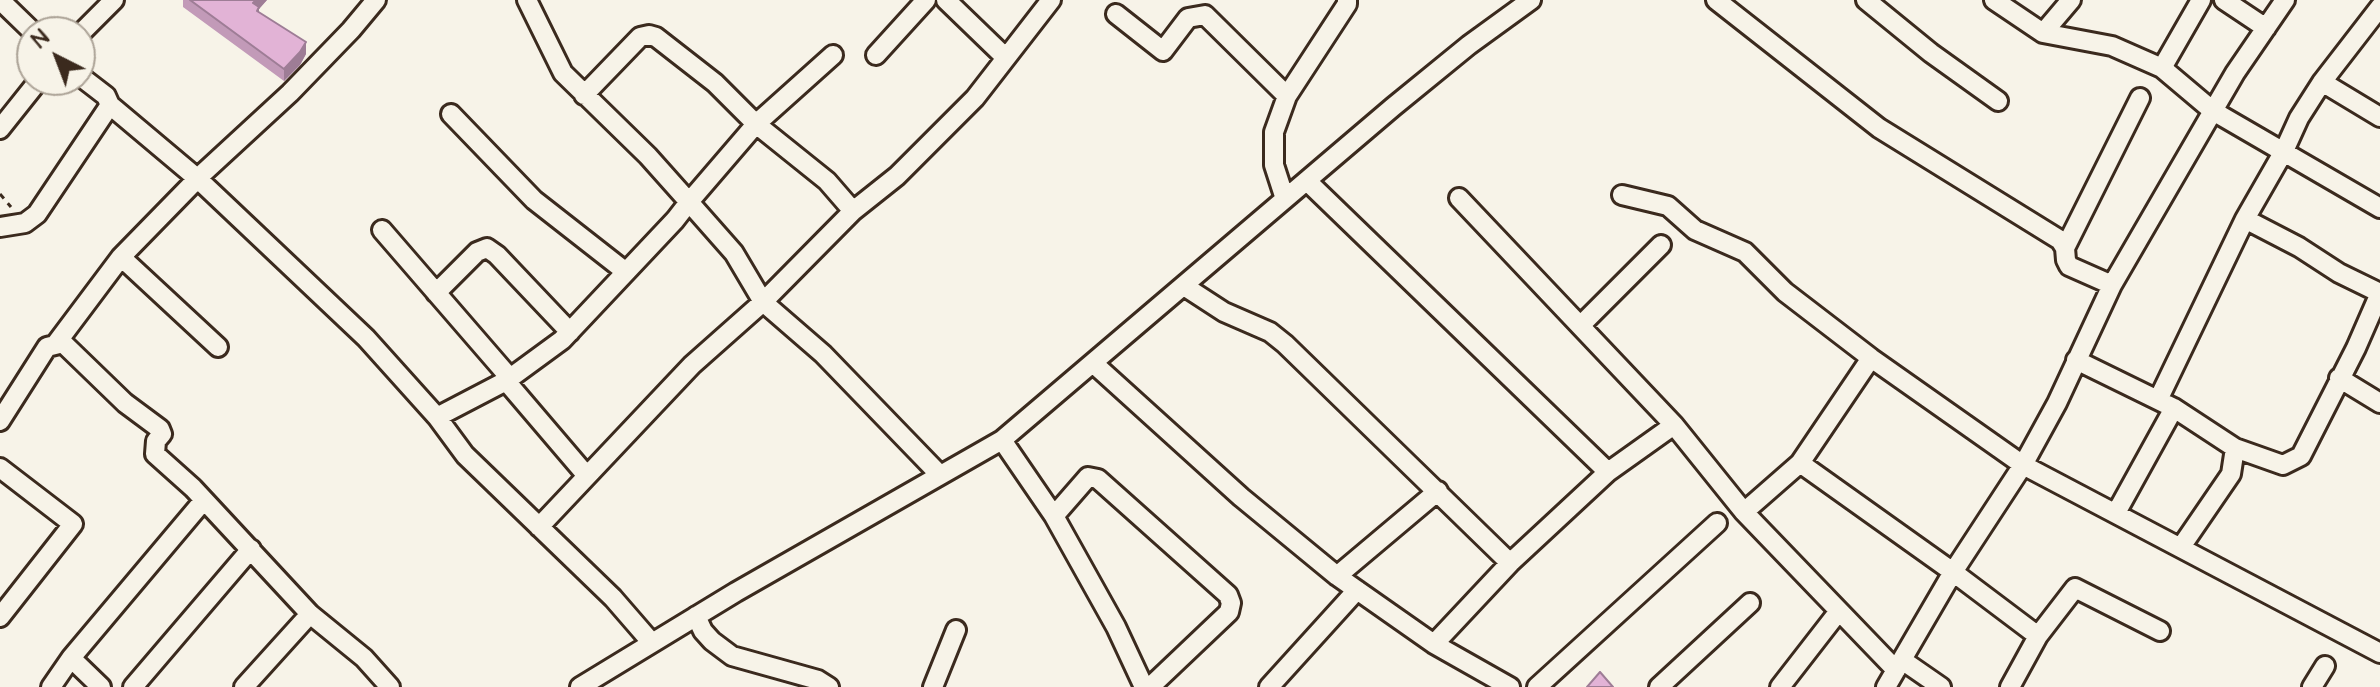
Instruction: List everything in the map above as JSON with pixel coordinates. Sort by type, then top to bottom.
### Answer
[{"type":"street","points":[[0,0],[16,16]]},
{"type":"street","points":[[96,18],[114,0]]},
{"type":"street","points":[[55,345],[121,257],[290,93],[376,0]]},
{"type":"street","points":[[527,0],[563,73],[648,156],[734,253],[763,302],[823,354],[940,475]]},
{"type":"street","points":[[876,55],[926,0]]},
{"type":"street","points":[[946,0],[1006,58]]},
{"type":"street","points":[[539,527],[692,365],[763,302],[853,211],[897,176],[975,98],[1051,0]]},
{"type":"street","points":[[1285,199],[1274,165],[1274,132],[1287,96],[1347,0]]},
{"type":"street","points":[[1716,0],[1879,128],[2060,240],[2069,266],[2112,285]]},
{"type":"street","points":[[1866,0],[1931,53],[1998,101]]},
{"type":"street","points":[[1994,0],[2043,33],[2112,46],[2162,68],[2213,111],[2380,208]]},
{"type":"street","points":[[2043,33],[2071,0]]},
{"type":"street","points":[[2162,68],[2201,0]]},
{"type":"street","points":[[2224,0],[2266,28]]},
{"type":"street","points":[[1886,687],[1953,572],[2023,465],[2057,403],[2112,285],[2213,111],[2285,0]]},
{"type":"street","points":[[580,687],[608,680],[652,643],[696,616],[1002,440],[1520,3]]},
{"type":"street","points":[[2116,513],[2245,219],[2299,118],[2322,82],[2374,28],[2380,7]]},
{"type":"street","points":[[1116,14],[1163,51],[1188,18],[1205,15],[1287,96]]},
{"type":"street","points":[[584,95],[640,37],[649,35],[715,83],[756,124],[827,181],[853,211]]},
{"type":"street","points":[[437,417],[508,380],[570,332],[756,124],[833,55]]},
{"type":"street","points":[[2322,82],[2380,117]]},
{"type":"street","points":[[96,88],[106,96],[110,105],[198,179],[366,338],[437,417],[465,455],[613,598],[652,643]]},
{"type":"street","points":[[0,129],[26,96]]},
{"type":"street","points":[[2065,248],[2140,98]]},
{"type":"street","points":[[0,227],[25,223],[37,214],[110,105]]},
{"type":"street","points":[[451,114],[534,200],[626,272]]},
{"type":"street","points":[[1307,181],[1608,472]]},
{"type":"street","points":[[1622,195],[1668,206],[1695,230],[1745,252],[1785,292],[1871,358],[2023,465],[2380,653]]},
{"type":"street","points":[[1459,198],[1674,425],[1744,512],[1839,611],[1899,665],[1941,687]]},
{"type":"street","points":[[2076,360],[2166,404],[2235,448],[2283,465],[2301,456],[2339,378],[2375,322],[2380,293],[2245,219]]},
{"type":"street","points":[[382,230],[587,476]]},
{"type":"street","points":[[1581,325],[1661,245]]},
{"type":"street","points":[[436,293],[477,252],[487,248],[570,332]]},
{"type":"street","points":[[121,257],[218,347]]},
{"type":"street","points":[[1184,286],[1224,312],[1270,332],[1285,344],[1510,563]]},
{"type":"street","points":[[0,421],[47,347],[63,343],[125,403],[160,429],[162,434],[156,441],[155,454],[177,471],[310,614],[364,658],[390,687]]},
{"type":"street","points":[[1744,512],[1800,463],[1871,358]]},
{"type":"street","points":[[1093,363],[1241,497],[1337,576],[1434,644],[1510,687]]},
{"type":"street","points":[[2339,378],[2380,403]]},
{"type":"street","points":[[1434,644],[1510,563],[1608,472],[1674,425]]},
{"type":"street","points":[[1002,440],[1054,516],[1147,687],[1229,612],[1231,603],[1228,595],[1098,479],[1088,477],[1054,516]]},
{"type":"street","points":[[2181,547],[2231,474],[2235,448]]},
{"type":"street","points":[[1800,463],[2038,636]]},
{"type":"street","points":[[0,468],[73,524],[0,617]]},
{"type":"street","points":[[1337,576],[1438,491]]},
{"type":"street","points":[[51,687],[71,658],[204,500]]},
{"type":"street","points":[[1537,687],[1717,523]]},
{"type":"street","points":[[133,687],[251,549]]},
{"type":"street","points":[[2010,687],[2038,636],[2075,588],[2160,631]]},
{"type":"street","points":[[1269,687],[1357,590]]},
{"type":"street","points":[[1659,687],[1750,603]]},
{"type":"street","points":[[1780,687],[1839,611]]},
{"type":"street","points":[[244,687],[310,614]]},
{"type":"street","points":[[696,616],[703,631],[732,656],[818,680],[829,687]]},
{"type":"street","points":[[933,687],[956,630]]},
{"type":"street","points":[[71,658],[101,687]]},
{"type":"street","points":[[2312,687],[2325,666]]},
{"type":"building","points":[[190,0],[256,0],[253,3],[259,7],[257,11],[306,42],[284,69]]},
{"type":"building","points":[[1600,672],[1613,687],[1587,687]]}]
